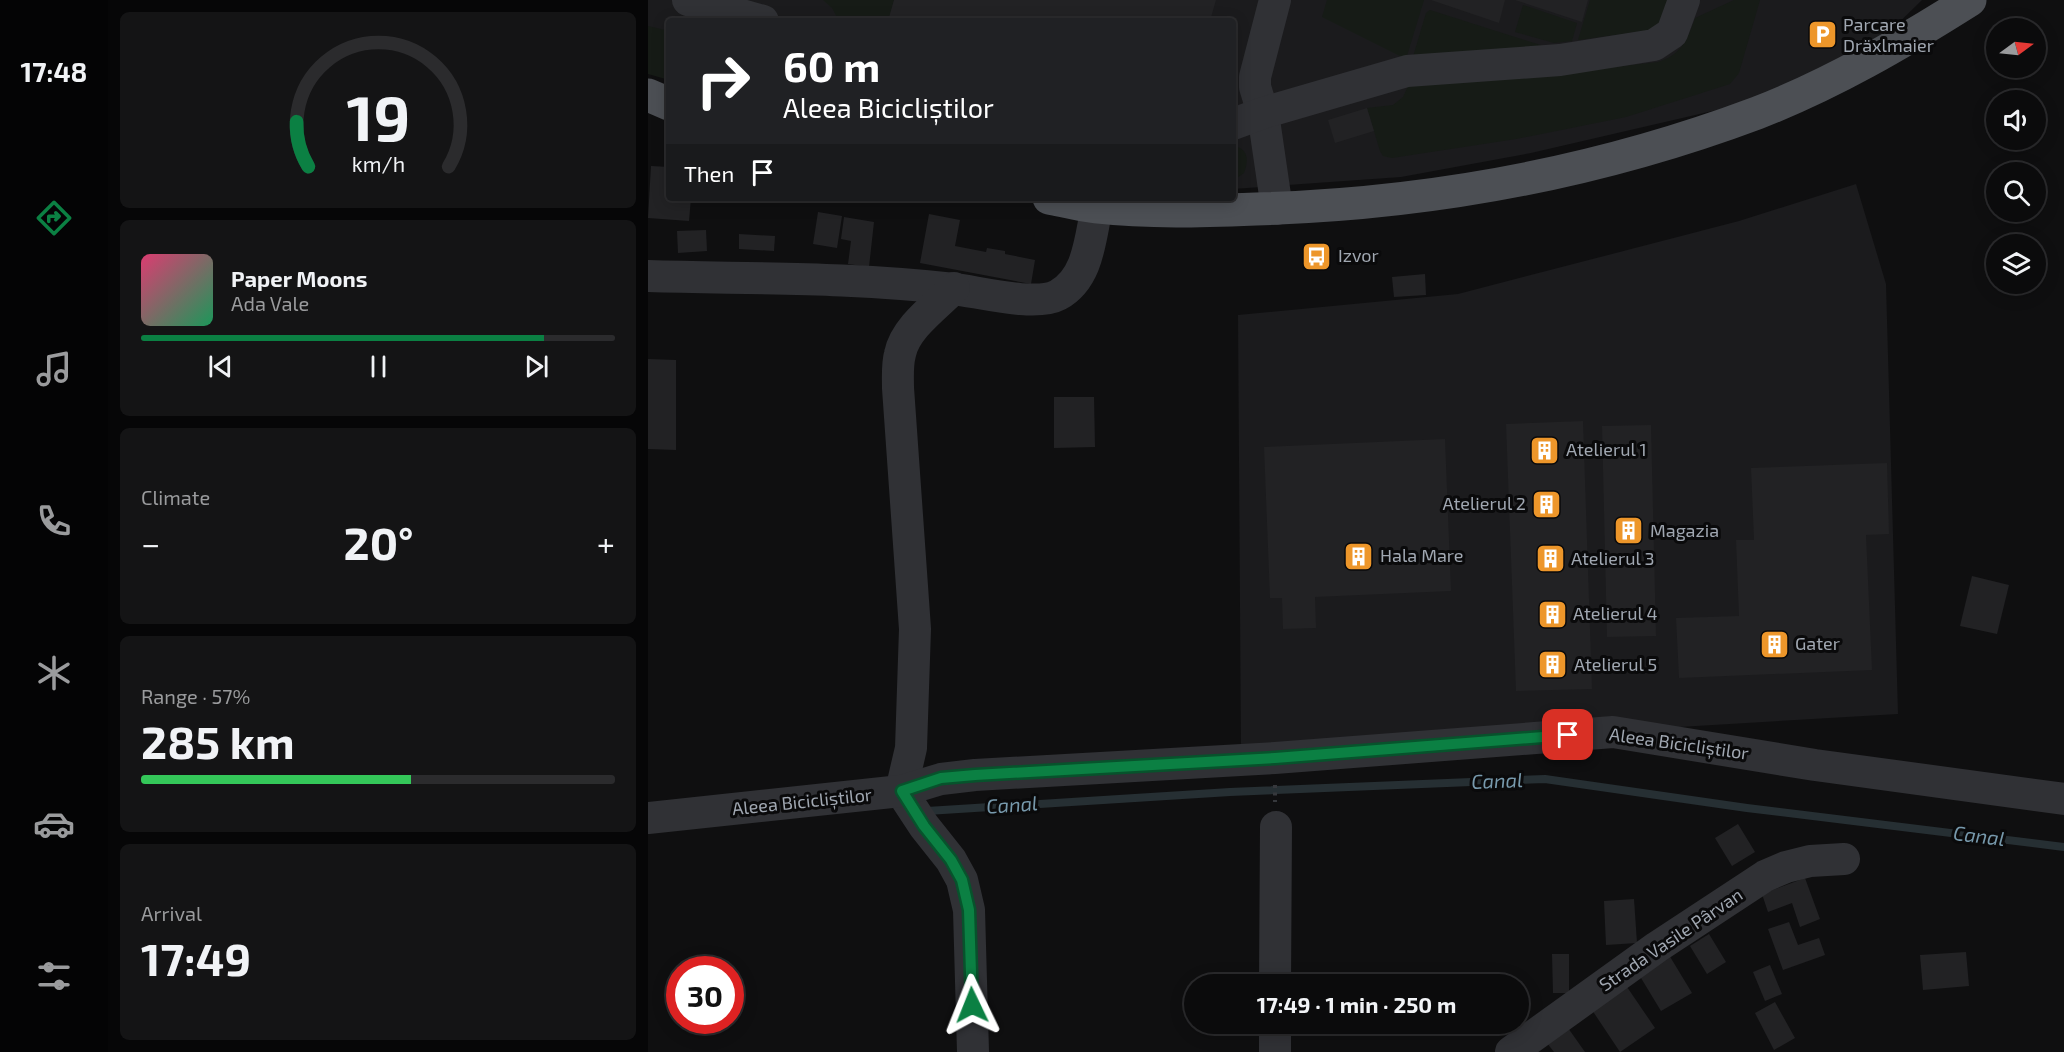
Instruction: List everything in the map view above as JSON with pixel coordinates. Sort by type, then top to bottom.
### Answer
[{"type":"main road","points":[[1065,201],[1097,207],[1186,211],[1277,209],[1449,193],[1518,181],[1635,152],[1757,113],[1869,60],[1970,0]]},
{"type":"main road","points":[[648,95],[666,103]]},
{"type":"main road","points":[[648,121],[666,121]]},
{"type":"street","points":[[688,0],[751,18]]},
{"type":"street","points":[[1275,0],[1255,77],[1255,87],[1263,113],[1277,209]]},
{"type":"street","points":[[1236,123],[1407,71],[1560,60],[1654,45],[1672,33],[1684,0]]},
{"type":"street","points":[[648,276],[888,283],[954,288],[1039,300],[1056,296],[1073,285],[1083,267],[1097,207]]},
{"type":"street","points":[[954,288],[918,323],[905,340],[900,354],[898,388],[915,628],[911,748],[902,791],[924,826],[951,860],[962,880],[969,910],[973,1052]]},
{"type":"street","name":"Aleea Bicicliștilor","points":[[648,818],[902,791],[941,778],[1275,758],[1613,732],[1815,765],[2064,799]]},
{"type":"street","points":[[1275,974],[1276,827]]},
{"type":"street","name":"Strada Vasile Pârvan","points":[[1511,1052],[1658,947],[1766,876],[1786,867],[1810,861],[1844,859]]},
{"type":"street","points":[[1275,1034],[1275,1052]]},
{"type":"path","points":[[1275,758],[1276,827]]},
{"type":"shaded area","points":[[648,0],[1922,0],[1871,50],[1747,103],[1531,153],[1401,177],[1236,189],[1236,18],[666,18],[666,78],[648,71]]},
{"type":"shaded area","points":[[823,0],[894,0],[889,18],[837,18],[832,8]]},
{"type":"shaded area","points":[[1327,0],[1424,0],[1406,59],[1322,17]]},
{"type":"shaded area","points":[[1590,0],[1672,0],[1668,15],[1652,30],[1578,40]]},
{"type":"shaded area","points":[[1734,0],[1760,0],[1739,73],[1730,84],[1626,117],[1516,139],[1392,158],[1383,156],[1380,151],[1367,108],[1393,105],[1403,97],[1408,86],[1537,76],[1658,62],[1678,51],[1690,33],[1695,18]]},
{"type":"shaded area","points":[[1523,5],[1577,23],[1572,41],[1554,43],[1515,32]]},
{"type":"shaded area","points":[[1430,10],[1550,48],[1412,60],[1426,13]]},
{"type":"shaded area","points":[[648,26],[666,30],[666,79],[648,74]]},
{"type":"shaded area","points":[[1236,147],[1242,149],[1246,155],[1244,173],[1236,179]]},
{"type":"shaded area","points":[[1856,184],[1886,284],[1898,714],[1241,753],[1238,315],[1458,294],[1739,221]]},
{"type":"building","points":[[894,0],[1216,0],[1211,18],[889,18]]},
{"type":"building","points":[[1431,0],[1505,0],[1499,23]]},
{"type":"building","points":[[1515,0],[1588,0],[1582,22]]},
{"type":"building","points":[[1367,108],[1374,131],[1335,143],[1328,120]]},
{"type":"building","points":[[651,166],[666,167],[666,201],[691,201],[689,221],[648,218]]},
{"type":"building","points":[[818,212],[842,216],[837,248],[813,244]]},
{"type":"building","points":[[929,214],[960,220],[955,246],[986,252],[987,248],[1005,251],[1005,254],[1035,260],[1031,284],[920,263]]},
{"type":"building","points":[[844,217],[874,222],[869,267],[848,264],[851,241],[841,239]]},
{"type":"building","points":[[706,230],[707,251],[678,253],[677,231]]},
{"type":"building","points":[[739,234],[775,236],[774,251],[739,249]]},
{"type":"building","points":[[1425,274],[1426,295],[1394,297],[1392,277]]},
{"type":"building","points":[[648,359],[676,360],[676,450],[648,449]]},
{"type":"building","points":[[1054,397],[1094,397],[1095,447],[1054,448]]},
{"type":"building","points":[[1583,421],[1592,689],[1516,691],[1506,424]]},
{"type":"building","name":"Magazia","points":[[1651,425],[1656,636],[1607,637],[1602,426]]},
{"type":"building","points":[[1445,439],[1451,591],[1315,597],[1316,628],[1283,629],[1282,598],[1270,598],[1264,447]]},
{"type":"building","points":[[1887,463],[1889,534],[1866,535],[1872,670],[1679,678],[1676,618],[1739,616],[1736,540],[1754,540],[1751,468]]},
{"type":"building","points":[[1972,576],[2009,585],[1997,634],[1960,626]]},
{"type":"building","points":[[1738,824],[1755,852],[1732,866],[1715,838]]},
{"type":"building","points":[[1805,878],[1820,919],[1800,927],[1792,903],[1768,912],[1762,894]]},
{"type":"building","points":[[1634,899],[1637,943],[1606,945],[1604,901]]},
{"type":"building","points":[[1789,922],[1798,945],[1819,938],[1825,955],[1783,970],[1768,929]]},
{"type":"building","points":[[1709,934],[1726,962],[1707,974],[1690,946]]},
{"type":"building","points":[[1966,952],[1969,986],[1923,990],[1920,955]]},
{"type":"building","points":[[1552,954],[1569,954],[1569,993],[1553,993]]},
{"type":"building","points":[[1669,955],[1692,993],[1661,1011],[1638,973]]},
{"type":"building","points":[[1770,965],[1782,994],[1765,1001],[1753,972]]},
{"type":"building","points":[[1627,987],[1655,1028],[1620,1052],[1592,1010]]},
{"type":"building","points":[[1775,1002],[1795,1038],[1774,1050],[1755,1013]]},
{"type":"building","points":[[1568,1028],[1585,1052],[1554,1052],[1547,1043]]},
{"type":"waterway","name":"Canal","points":[[927,811],[1230,792],[1545,779],[1747,808],[2064,847]]},
{"type":"place","name":"Parcare Dräxlmaier","points":[[1822,35]]},
{"type":"place","name":"Izvor","points":[[1317,256]]},
{"type":"place","name":"Atelierul 1","points":[[1545,450]]},
{"type":"place","name":"Atelierul 2","points":[[1547,504]]},
{"type":"place","name":"Magazia","points":[[1629,531]]},
{"type":"place","name":"Hala Mare","points":[[1359,556]]},
{"type":"place","name":"Atelierul 3","points":[[1550,559]]},
{"type":"place","name":"Atelierul 4","points":[[1552,614]]},
{"type":"place","name":"Gater","points":[[1774,644]]},
{"type":"place","name":"Atelierul 5","points":[[1553,665]]},
{"type":"route","points":[[972,1005],[969,910],[962,880],[951,860],[924,826],[902,791],[941,778],[975,775],[1275,758],[1568,735]]}]
